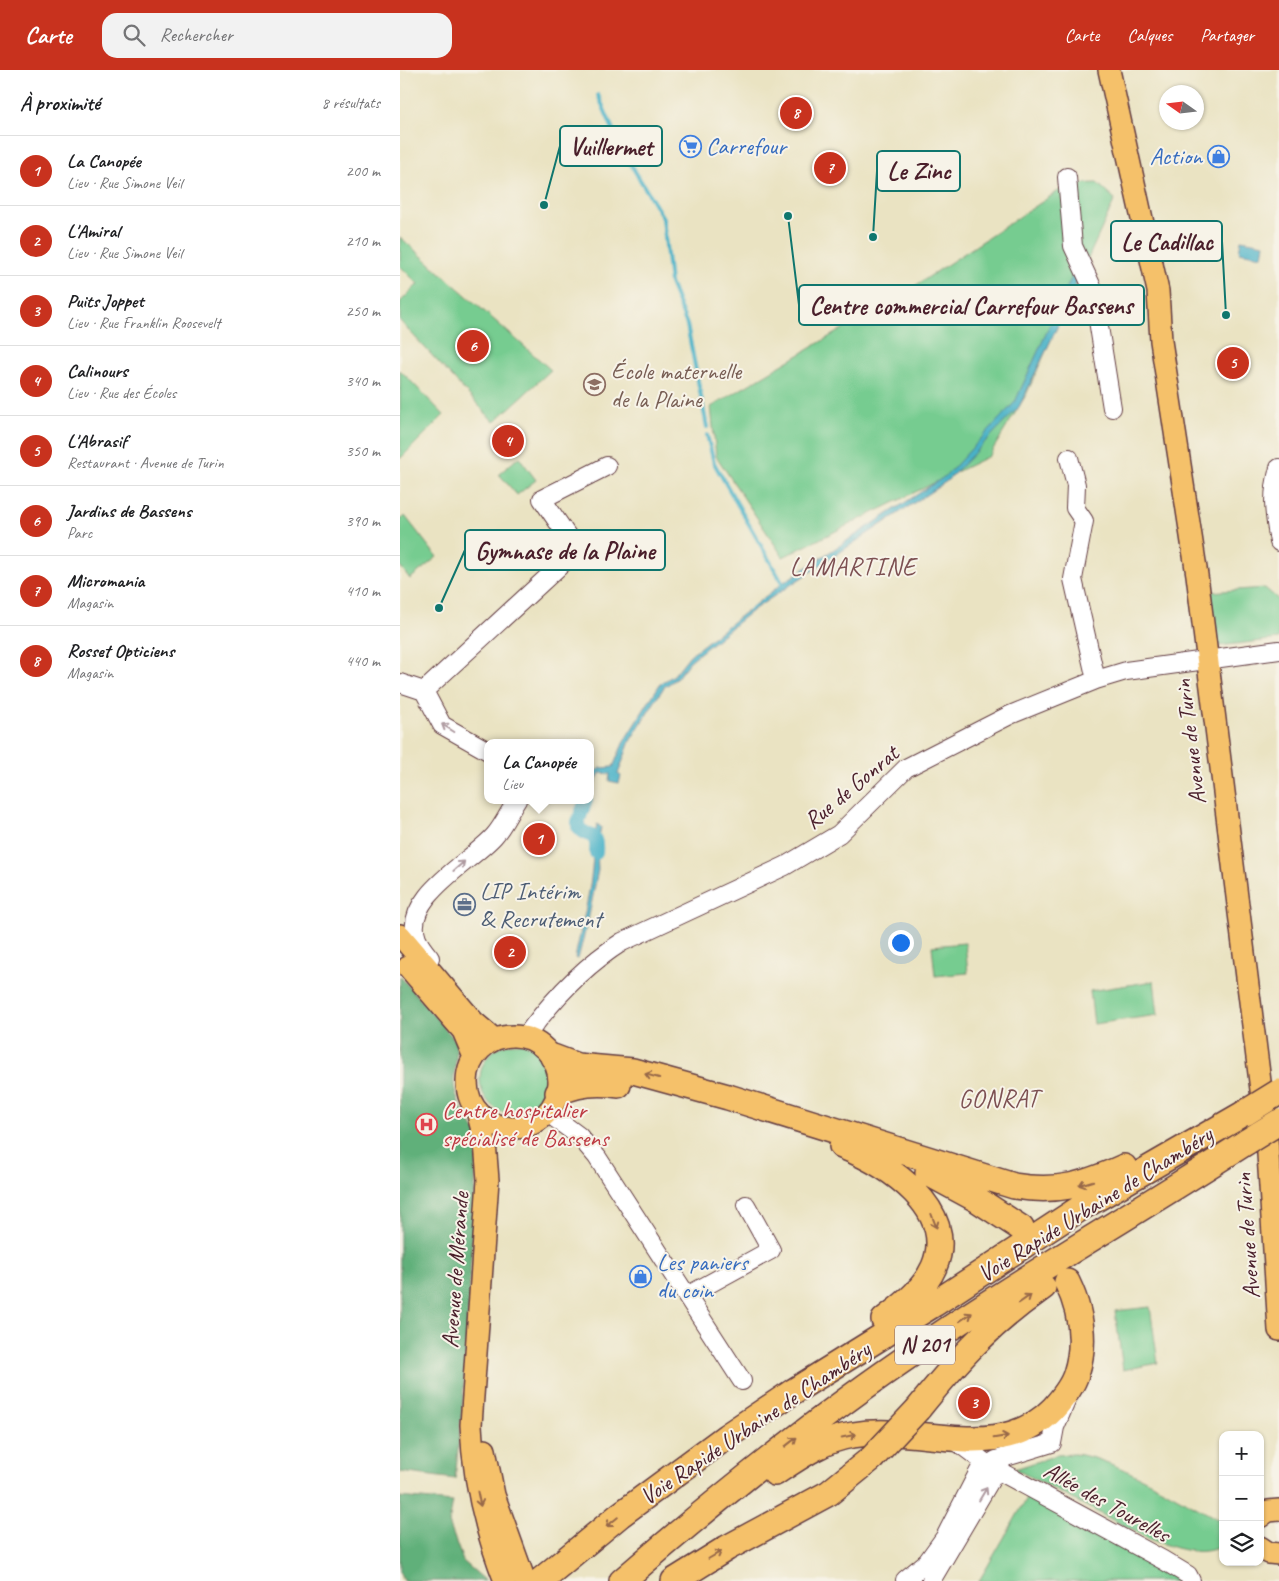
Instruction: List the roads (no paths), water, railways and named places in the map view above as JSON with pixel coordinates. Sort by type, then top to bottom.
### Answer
[{"type":"highway","points":[[538,1045],[577,1066],[633,1071],[795,1116],[998,1183],[1052,1190],[1088,1183],[1243,1114]]},
{"type":"highway","points":[[553,1103],[572,1086],[616,1085],[718,1108],[800,1130],[852,1150],[905,1182],[923,1201],[934,1219],[939,1240],[937,1258],[927,1280],[908,1301],[794,1391]]},
{"type":"highway","name":"N 201","points":[[1243,1114],[1279,1092]]},
{"type":"highway","name":"Voie Rapide Urbaine de Chambéry","points":[[523,1578],[576,1551],[727,1436],[794,1391],[934,1304],[1082,1207],[1243,1114]]},
{"type":"highway","name":"Voie Rapide Urbaine de Chambéry","points":[[622,1581],[746,1477],[901,1361],[1049,1264],[1265,1133]]},
{"type":"highway","points":[[866,1141],[956,1187],[1021,1228]]},
{"type":"highway","points":[[674,1581],[720,1552],[829,1493],[872,1458],[918,1409],[956,1362],[1000,1318],[1211,1165]]},
{"type":"highway","points":[[658,1550],[804,1454],[832,1440],[854,1434],[878,1433],[988,1439],[1024,1431],[1045,1417],[1064,1396],[1074,1380],[1081,1350],[1082,1332],[1077,1306],[1067,1282]]},
{"type":"main road","name":"Avenue de Turin","points":[[1099,70],[1147,293],[1161,341]]},
{"type":"main road","name":"Avenue de Turin","points":[[1109,70],[1158,291],[1161,341],[1185,490],[1276,1222],[1279,1330]]},
{"type":"main road","points":[[1115,145],[1134,180]]},
{"type":"main road","points":[[400,936],[474,1022],[494,1039]]},
{"type":"main road","points":[[400,957],[463,1030],[474,1057]]},
{"type":"main road","points":[[507,1035],[538,1045],[558,1068],[553,1103],[529,1126],[506,1128],[485,1119],[477,1111],[467,1090],[469,1067],[474,1057],[483,1046],[494,1039],[507,1035]]},
{"type":"main road","name":"Avenue de Mérande","points":[[477,1111],[485,1142],[488,1180],[471,1425],[472,1459],[483,1516],[492,1549],[523,1578]]},
{"type":"main road","name":"Avenue de Mérande","points":[[488,1180],[506,1128]]},
{"type":"main road","name":"Avenue de Turin","points":[[1265,1133],[1279,1188]]},
{"type":"street","points":[[1067,177],[1073,246],[1093,289],[1112,408]]},
{"type":"street","points":[[1069,458],[1076,485],[1075,508],[1084,521],[1073,579],[1096,680]]},
{"type":"street","points":[[424,691],[577,550],[542,499],[607,466]]},
{"type":"street","points":[[1279,468],[1273,489],[1272,506],[1279,542]]},
{"type":"street","name":"Rue de Gonrat","points":[[538,1045],[544,1015],[579,974],[603,954],[622,942],[785,866],[839,834],[880,792],[913,764],[1010,715],[1096,680],[1126,671],[1279,650]]},
{"type":"street","points":[[400,683],[424,691],[442,725],[484,749]]},
{"type":"street","points":[[457,1003],[452,985],[417,940],[415,930],[418,910],[424,900],[494,836],[514,804]]},
{"type":"street","points":[[553,1103],[597,1156],[742,1382]]},
{"type":"street","points":[[688,1296],[771,1250],[746,1205]]},
{"type":"street","points":[[904,1581],[927,1562],[945,1537],[979,1470],[996,1464],[1023,1450],[1052,1443],[1055,1427],[1074,1380]]},
{"type":"street","name":"Allée des Tourelles","points":[[952,1438],[1163,1560],[1188,1575],[1191,1581]]},
{"type":"street","points":[[931,1581],[996,1464]]},
{"type":"water","points":[[1241,240],[1264,244],[1262,256],[1239,252]]},
{"type":"water","points":[[1077,271],[1079,275],[1063,315],[1019,407],[947,481],[753,610],[690,661],[676,679],[664,687],[630,741],[618,774],[621,776],[619,783],[609,781],[610,774],[600,773],[594,785],[594,772],[601,768],[613,767],[624,741],[660,684],[674,675],[690,655],[784,582],[947,475],[1015,402],[1074,272]]},
{"type":"water","points":[[597,824],[601,827],[597,848],[598,870],[578,959],[575,958],[589,892]]},
{"type":"waterway","points":[[598,95],[621,148],[663,218],[670,283],[687,325],[707,427]]},
{"type":"waterway","points":[[707,435],[714,463],[784,586]]},
{"type":"waterway","points":[[585,804],[578,827],[594,838],[596,853]]},
{"type":"place","name":"Rosset Opticiens","points":[[796,113]]},
{"type":"place","name":"Carrefour","points":[[690,146]]},
{"type":"place","name":"Action","points":[[1218,156]]},
{"type":"place","name":"Micromania","points":[[830,168]]},
{"type":"place","name":"Vuillermet","points":[[544,205]]},
{"type":"place","name":"Centre commercial Carrefour Bassens","points":[[788,216]]},
{"type":"place","name":"Le Zinc","points":[[873,237]]},
{"type":"place","name":"Le Cadillac","points":[[1226,315]]},
{"type":"place","name":"Jardins de Bassens","points":[[473,346]]},
{"type":"place","name":"L'Abrasif","points":[[1233,363]]},
{"type":"place","name":"École maternelle de la Plaine","points":[[595,385]]},
{"type":"place","name":"Calinours","points":[[508,441]]},
{"type":"place","name":"Gymnase de la Plaine","points":[[439,608]]},
{"type":"place","name":"La Canopée","points":[[539,839]]},
{"type":"place","name":"LIP Intérim & Recrutement","points":[[464,905]]},
{"type":"place","name":"L'Amiral","points":[[510,952]]},
{"type":"place","name":"Centre hospitalier spécialisé de Bassens","points":[[426,1124]]},
{"type":"place","name":"Les paniers du coin","points":[[641,1276]]},
{"type":"place","name":"Puits Joppet","points":[[974,1403]]},
{"type":"district","name":"LAMARTINE","points":[[853,567]]},
{"type":"district","name":"GONRAT","points":[[999,1099]]}]
